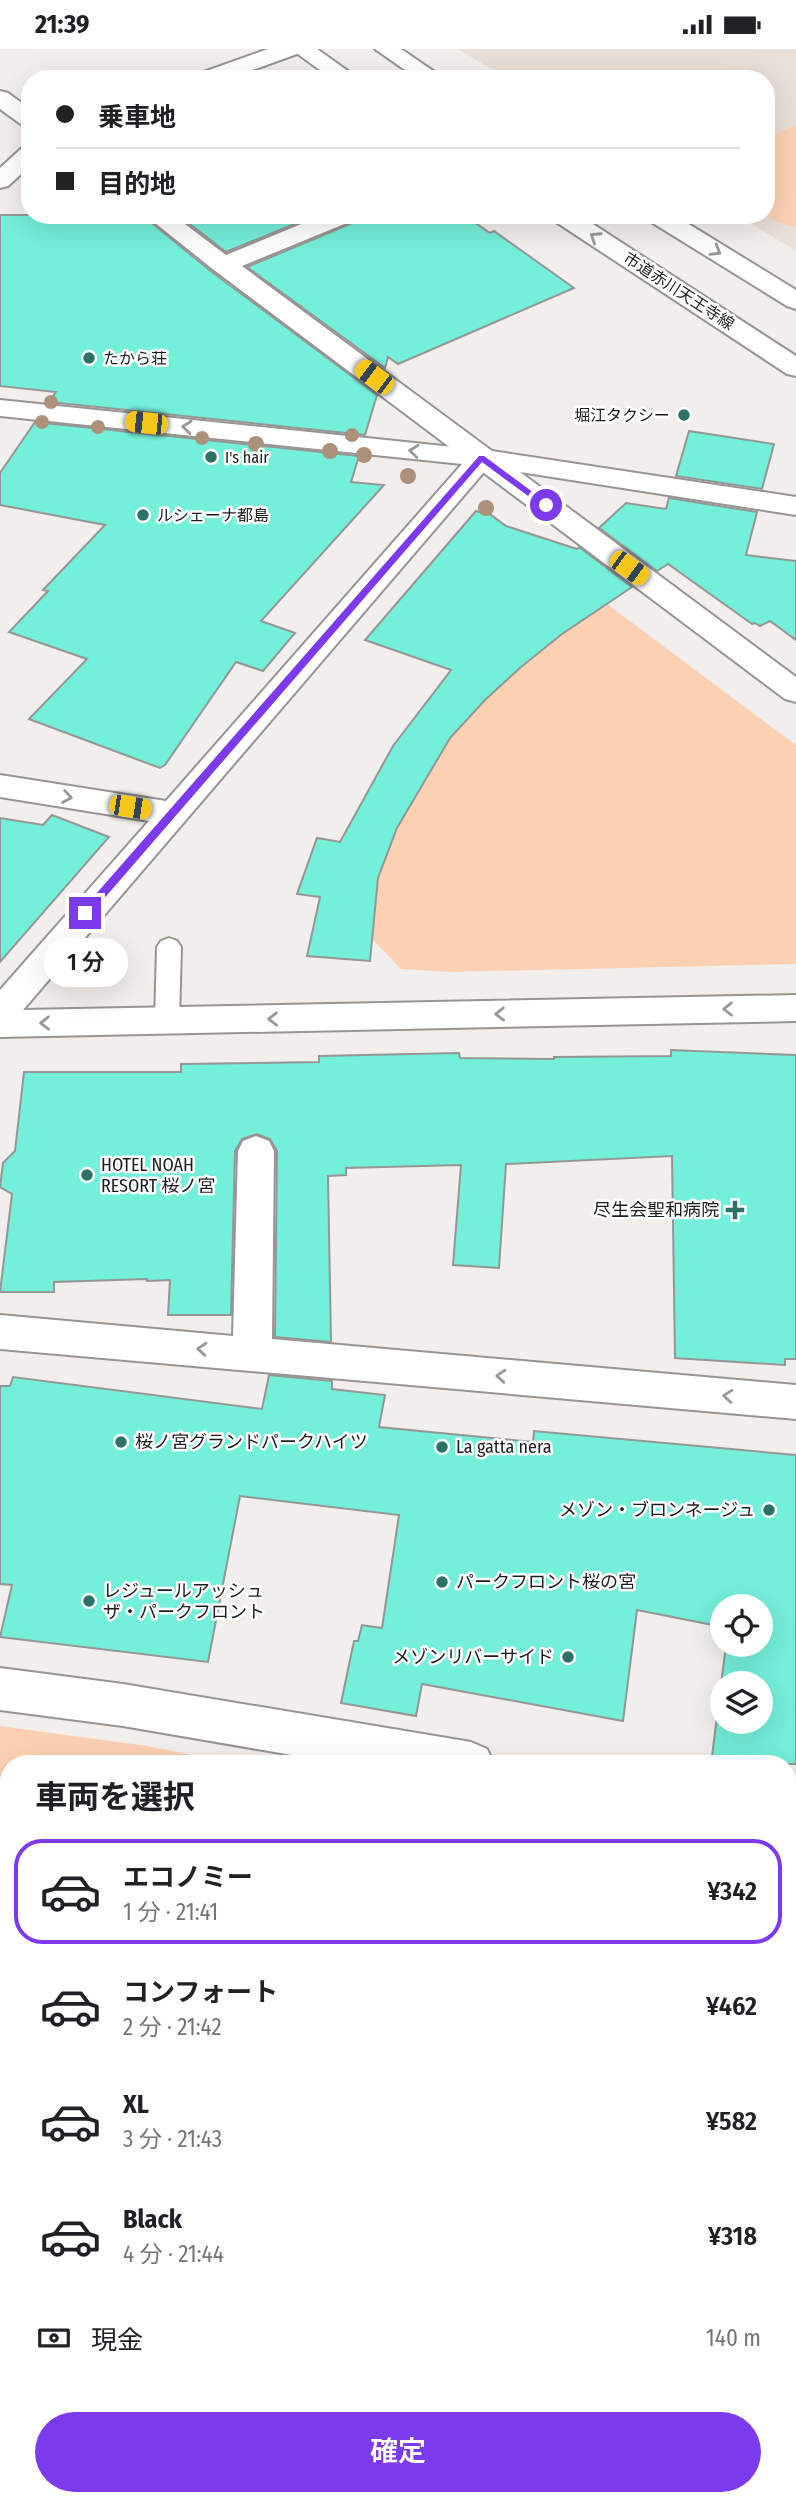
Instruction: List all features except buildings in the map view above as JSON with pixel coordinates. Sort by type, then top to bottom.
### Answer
[{"type":"street","points":[[231,70],[289,49]]},
{"type":"street","points":[[302,49],[334,70]]},
{"type":"street","points":[[386,49],[420,70]]},
{"type":"street","points":[[0,98],[21,113]]},
{"type":"street","points":[[0,181],[21,161]]},
{"type":"street","points":[[169,224],[796,692]]},
{"type":"street","points":[[223,265],[323,224]]},
{"type":"street","name":"市道赤川天王寺線","points":[[576,224],[796,368]]},
{"type":"street","points":[[672,224],[796,301]]},
{"type":"street","points":[[2,411],[482,458],[796,506]]},
{"type":"street","points":[[0,1013],[482,458]]},
{"type":"street","points":[[0,786],[172,813]]},
{"type":"street","points":[[0,1024],[796,1008]]},
{"type":"street","points":[[252,1354],[256,1151]]},
{"type":"street","points":[[0,1332],[796,1402]]},
{"type":"street","points":[[0,1689],[123,1705],[324,1751],[369,1755]]},
{"type":"lane","points":[[167,1021],[169,947]]},
{"type":"shaded area","points":[[458,49],[796,49],[796,251],[752,224],[775,224],[775,70],[493,70]]},
{"type":"shaded area","points":[[796,125],[796,227],[775,221],[775,134]]},
{"type":"shaded area","points":[[607,604],[796,745],[796,964],[450,972],[401,969],[372,939],[375,903],[380,872],[387,853],[423,781],[450,739],[484,700],[544,648]]},
{"type":"shaded area","points":[[0,1726],[147,1746],[192,1755],[0,1755]]},
{"type":"place","name":"たから荘","points":[[89,358]]},
{"type":"place","name":"堀江タクシー","points":[[684,415]]},
{"type":"place","name":"I's hair","points":[[211,457]]},
{"type":"place","name":"ルシェーナ都島","points":[[143,515]]},
{"type":"place","name":"HOTEL NOAH RESORT 桜ノ宮","points":[[87,1175]]},
{"type":"place","name":"尽生会聖和病院","points":[[735,1210]]},
{"type":"place","name":"桜ノ宮グランドパークハイツ","points":[[121,1442]]},
{"type":"place","name":"La gatta nera","points":[[442,1447]]},
{"type":"place","name":"メゾン・ブロンネージュ","points":[[769,1510]]},
{"type":"place","name":"パークフロント桜の宮","points":[[442,1582]]},
{"type":"place","name":"レジュールアッシュ ザ・パークフロント","points":[[89,1601]]},
{"type":"place","name":"メゾンリバーサイド","points":[[568,1657]]},
{"type":"route","points":[[85,913],[482,458],[546,505]]}]
